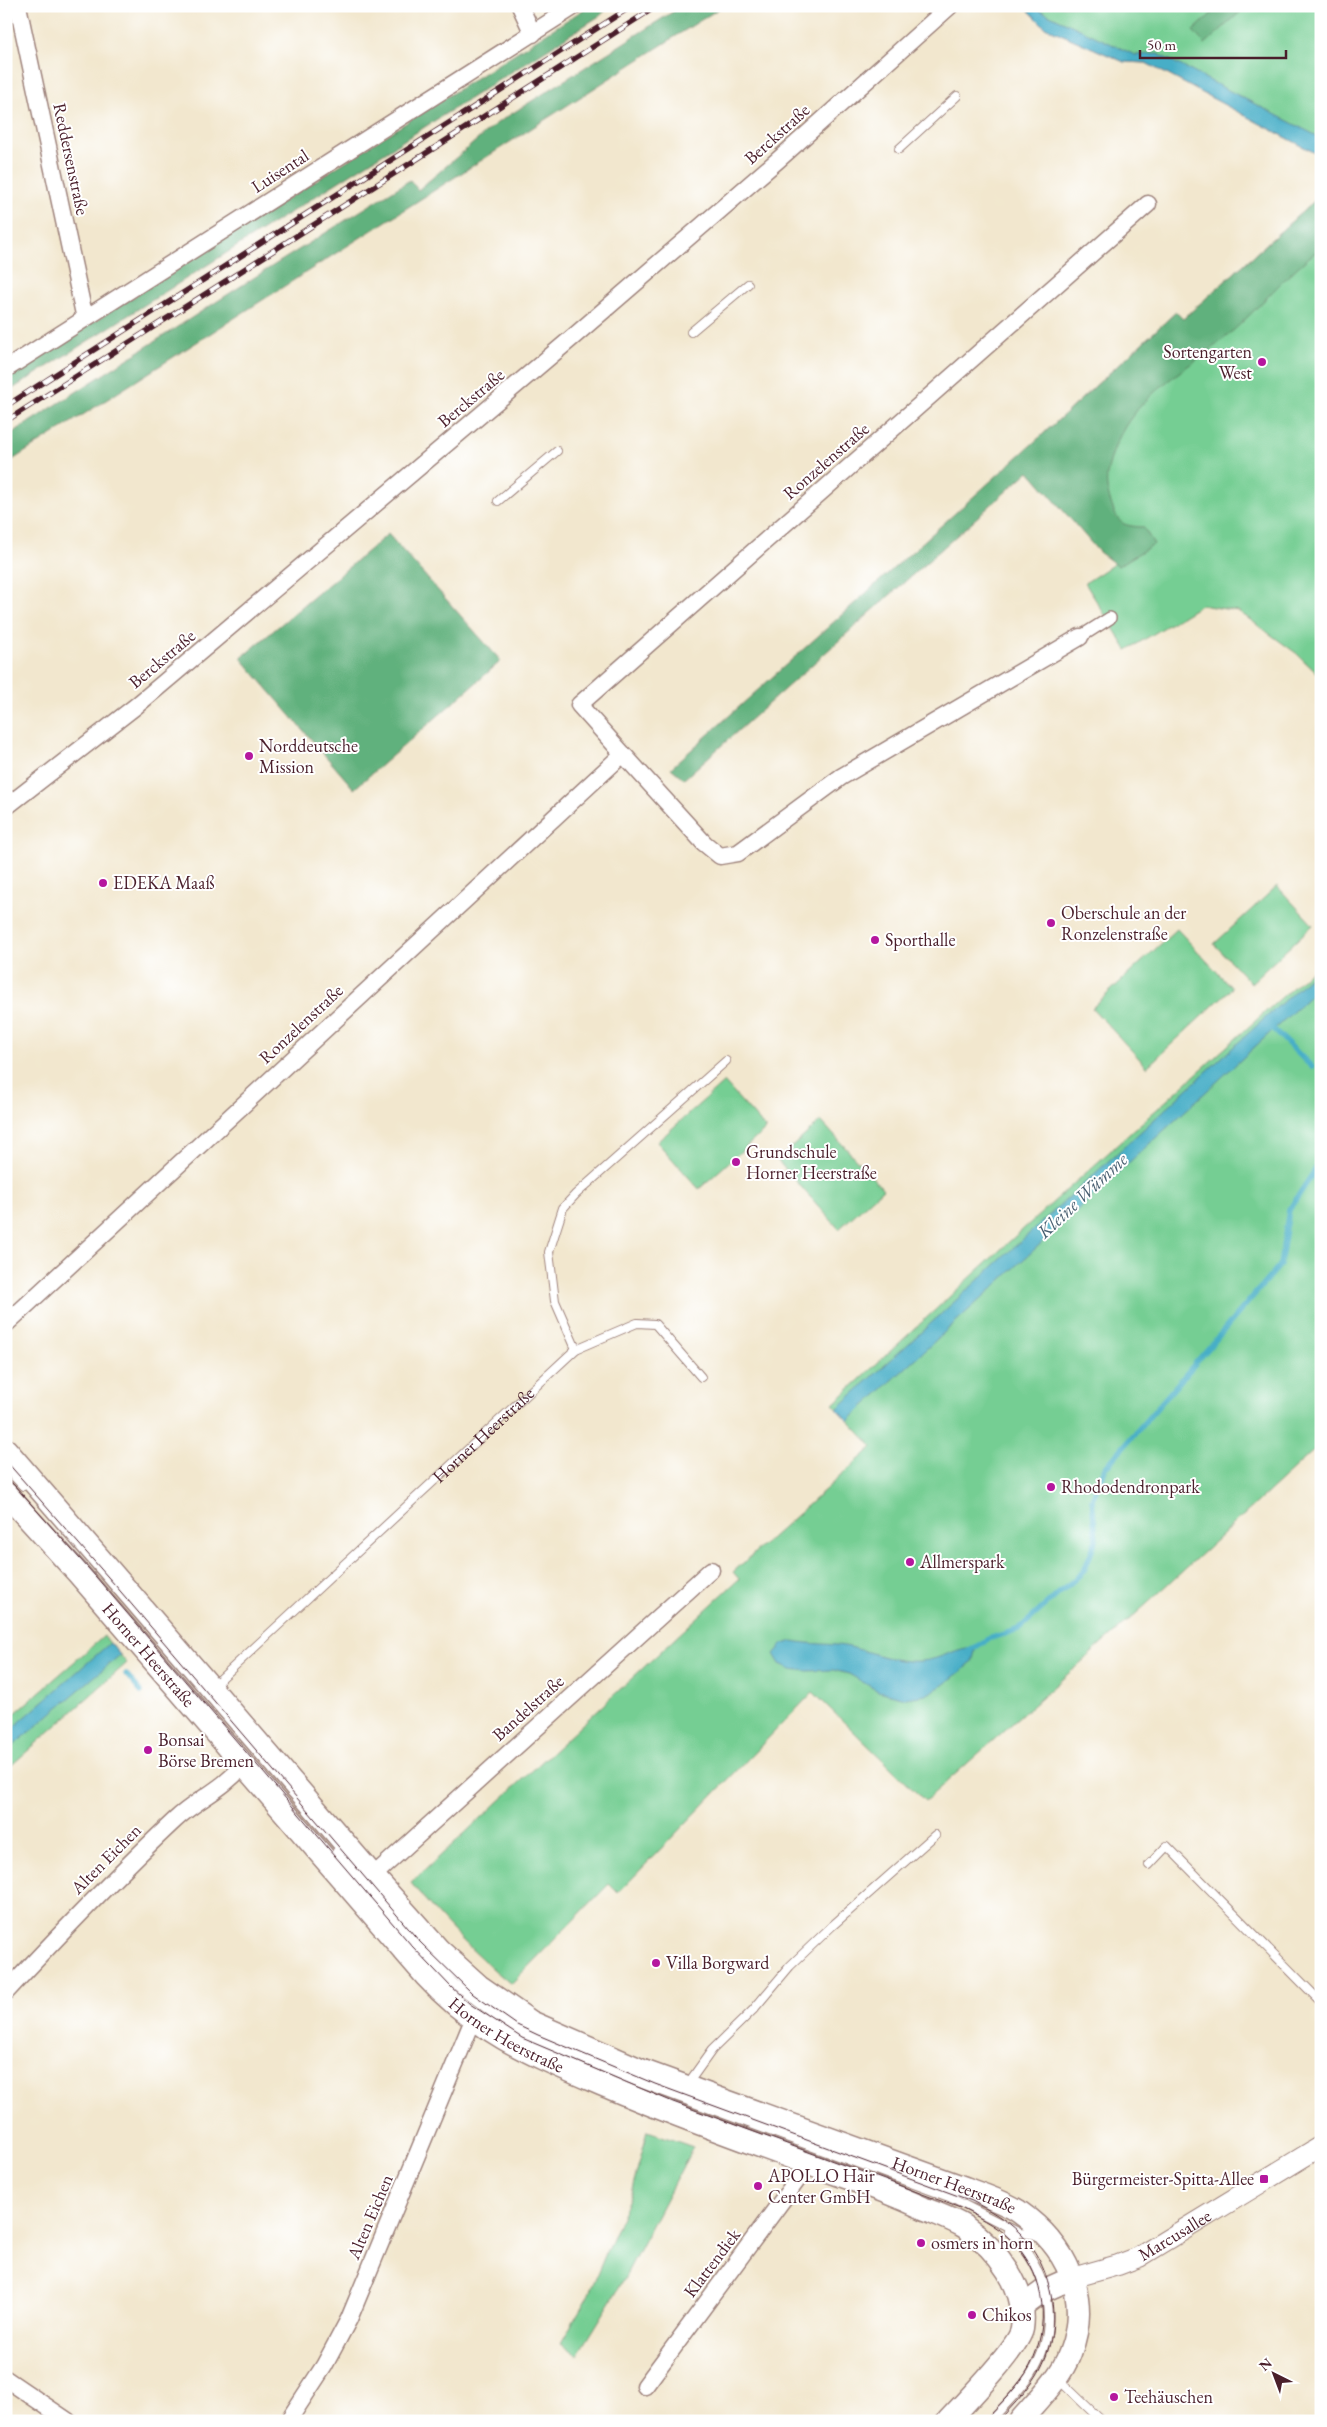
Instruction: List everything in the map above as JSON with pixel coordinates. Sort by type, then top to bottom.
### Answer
[{"type":"main road","name":"Horner Heerstraße","points":[[6,1450],[373,1876],[439,1950],[479,1986],[531,2022],[643,2071],[965,2188],[1017,2210],[1050,2237],[1059,2249],[1072,2278],[1080,2314],[1070,2354],[1056,2377],[1020,2421]]},
{"type":"main road","name":"Horner Heerstraße","points":[[17,1493],[78,1573],[243,1765],[426,1976],[447,1999],[473,2020],[520,2049],[606,2086],[895,2195],[964,2226],[995,2255],[1015,2284],[1022,2307],[1022,2331],[1013,2347],[956,2416]]},
{"type":"main road","name":"Marcusallee","points":[[1022,2307],[1045,2290],[1072,2278]]},
{"type":"street","name":"Reddersenstraße","points":[[18,6],[85,319]]},
{"type":"street","points":[[520,6],[533,34]]},
{"type":"street","name":"Luisental","points":[[6,368],[575,6]]},
{"type":"street","name":"Berckstraße","points":[[6,807],[165,683],[566,343],[778,160],[950,6]]},
{"type":"street","name":"Ronzelenstraße","points":[[1110,618],[841,777],[738,853],[720,856],[704,843],[579,705],[1148,204]]},
{"type":"street","name":"Ronzelenstraße","points":[[6,1324],[623,754]]},
{"type":"street","name":"Bandelstraße","points":[[373,1876],[711,1570]]},
{"type":"street","name":"Alten Eichen","points":[[6,1992],[109,1882],[187,1809],[224,1786],[243,1765]]},
{"type":"street","name":"Alten Eichen","points":[[288,2421],[328,2358],[349,2319],[473,2020]]},
{"type":"street","name":"Marcusallee","points":[[1072,2278],[1139,2257],[1321,2146]]},
{"type":"street","name":"Klattendiek","points":[[645,2386],[810,2164]]},
{"type":"street","points":[[6,2379],[68,2421]]},
{"type":"lane","points":[[899,149],[957,96]]},
{"type":"lane","points":[[691,332],[748,284]]},
{"type":"lane","points":[[498,502],[557,451]]},
{"type":"lane","points":[[576,1349],[555,1301],[549,1252],[563,1208],[576,1194],[726,1061]]},
{"type":"lane","name":"Horner Heerstraße","points":[[212,1687],[576,1349],[637,1323],[655,1324],[701,1377]]},
{"type":"lane","points":[[6,1468],[17,1493]]},
{"type":"lane","points":[[686,2087],[712,2050],[753,2010],[790,1966],[832,1926],[936,1835]]},
{"type":"lane","points":[[1149,1865],[1168,1846],[1321,2002]]},
{"type":"lane","points":[[334,1848],[416,1944],[453,1983],[496,2016],[524,2034],[626,2078],[949,2197],[1020,2234],[1050,2237]]},
{"type":"lane","points":[[990,2421],[1031,2374],[1046,2339],[1048,2317],[1045,2290],[1032,2258],[1020,2242],[1002,2224]]},
{"type":"lane","points":[[1056,2377],[1102,2421]]},
{"type":"green space","points":[[589,6],[610,6],[601,15],[6,393],[6,378]]},
{"type":"green space","points":[[682,6],[723,6],[6,464],[6,437],[410,180],[418,190],[497,123]]},
{"type":"green space","points":[[1025,6],[1321,6],[1321,156],[1146,63],[1124,62],[1045,27]]},
{"type":"green space","points":[[1220,6],[1247,6],[1205,44],[1193,31]]},
{"type":"green space","points":[[1321,195],[1321,677],[1296,653],[1238,611],[1201,605],[1127,650],[1085,583],[1140,547],[1041,436],[1176,312],[1183,319]]},
{"type":"green space","points":[[1321,195],[1321,248],[1284,280],[1226,337],[1145,401],[1121,435],[1112,455],[1107,473],[1109,496],[1119,520],[1125,525],[1143,527],[1154,544],[1118,566],[1099,552],[1029,471],[684,779],[671,768],[1041,436],[1176,312],[1183,319]]},
{"type":"green space","points":[[388,534],[501,661],[354,789],[241,658]]},
{"type":"green space","points":[[1277,886],[1313,925],[1251,983],[1214,944]]},
{"type":"green space","points":[[1177,929],[1232,988],[1147,1067],[1092,1008]]},
{"type":"green space","name":"Rhododendronpark","points":[[1321,962],[1321,1444],[1149,1602],[925,1801],[813,1692],[618,1893],[609,1884],[511,1984],[458,1936],[411,1883],[739,1579],[733,1572],[873,1447],[833,1404],[1011,1240]]},
{"type":"green space","points":[[724,1082],[766,1129],[699,1189],[657,1142]]},
{"type":"green space","points":[[821,1121],[883,1189],[839,1229],[777,1160]]},
{"type":"green space","points":[[104,1636],[127,1663],[6,1770],[6,1721]]},
{"type":"green space","points":[[648,2131],[693,2147],[618,2290],[578,2355],[561,2343],[588,2296],[630,2196]]},
{"type":"water","points":[[1037,9],[1135,55],[1158,54],[1321,138],[1321,156],[1146,63],[1124,62],[1045,27],[1029,11]]},
{"type":"water","name":"Kleine Wümme","points":[[1321,967],[1321,986],[848,1421],[837,1409]]},
{"type":"water","points":[[793,1641],[850,1647],[894,1659],[912,1661],[928,1660],[962,1649],[976,1647],[972,1663],[943,1685],[926,1695],[906,1698],[878,1691],[849,1674],[833,1670],[807,1671],[791,1669],[780,1664],[774,1654],[783,1644]]},
{"type":"water","points":[[110,1643],[120,1655],[6,1752],[6,1734]]},
{"type":"waterway","points":[[1269,1025],[1312,1067]]},
{"type":"waterway","points":[[971,1650],[988,1639],[1019,1629],[1084,1571],[1096,1540],[1092,1499],[1105,1468],[1280,1265],[1289,1210],[1321,1161]]},
{"type":"waterway","points":[[126,1674],[141,1692]]},
{"type":"tram line","points":[[6,1461],[115,1585],[420,1942],[473,1994],[517,2025],[538,2035],[655,2084],[972,2201],[991,2211],[1015,2228],[1032,2249],[1042,2266],[1049,2285],[1053,2325],[1050,2344],[1043,2363],[1033,2381],[998,2421]]},
{"type":"tram line","points":[[6,1476],[96,1577],[412,1946],[470,2004],[522,2038],[673,2102],[963,2209],[991,2225],[1010,2239],[1026,2258],[1039,2288],[1042,2303],[1040,2335],[1036,2351],[1026,2373],[1009,2395],[983,2421]]},
{"type":"railway","points":[[6,406],[632,6]]},
{"type":"railway","points":[[6,421],[657,6]]},
{"type":"place","name":"Sortengarten West","points":[[1262,362]]},
{"type":"place","name":"Norddeutsche Mission","points":[[249,756]]},
{"type":"place","name":"EDEKA Maaß","points":[[103,883]]},
{"type":"place","name":"Oberschule an der Ronzelenstraße","points":[[1051,923]]},
{"type":"place","name":"Sporthalle","points":[[875,940]]},
{"type":"place","name":"Grundschule Horner Heerstraße","points":[[736,1162]]},
{"type":"place","name":"Rhododendronpark","points":[[1051,1487]]},
{"type":"place","name":"Allmerspark","points":[[910,1562]]},
{"type":"place","name":"Bonsai Börse Bremen","points":[[148,1750]]},
{"type":"place","name":"Villa Borgward","points":[[656,1963]]},
{"type":"place","name":"Bürgermeister-Spitta-Allee","points":[[1264,2179]]},
{"type":"place","name":"APOLLO Hair Center GmbH","points":[[758,2186]]},
{"type":"place","name":"osmers in horn","points":[[921,2243]]},
{"type":"place","name":"Chikos","points":[[972,2315]]},
{"type":"place","name":"Teehäuschen","points":[[1114,2397]]}]
